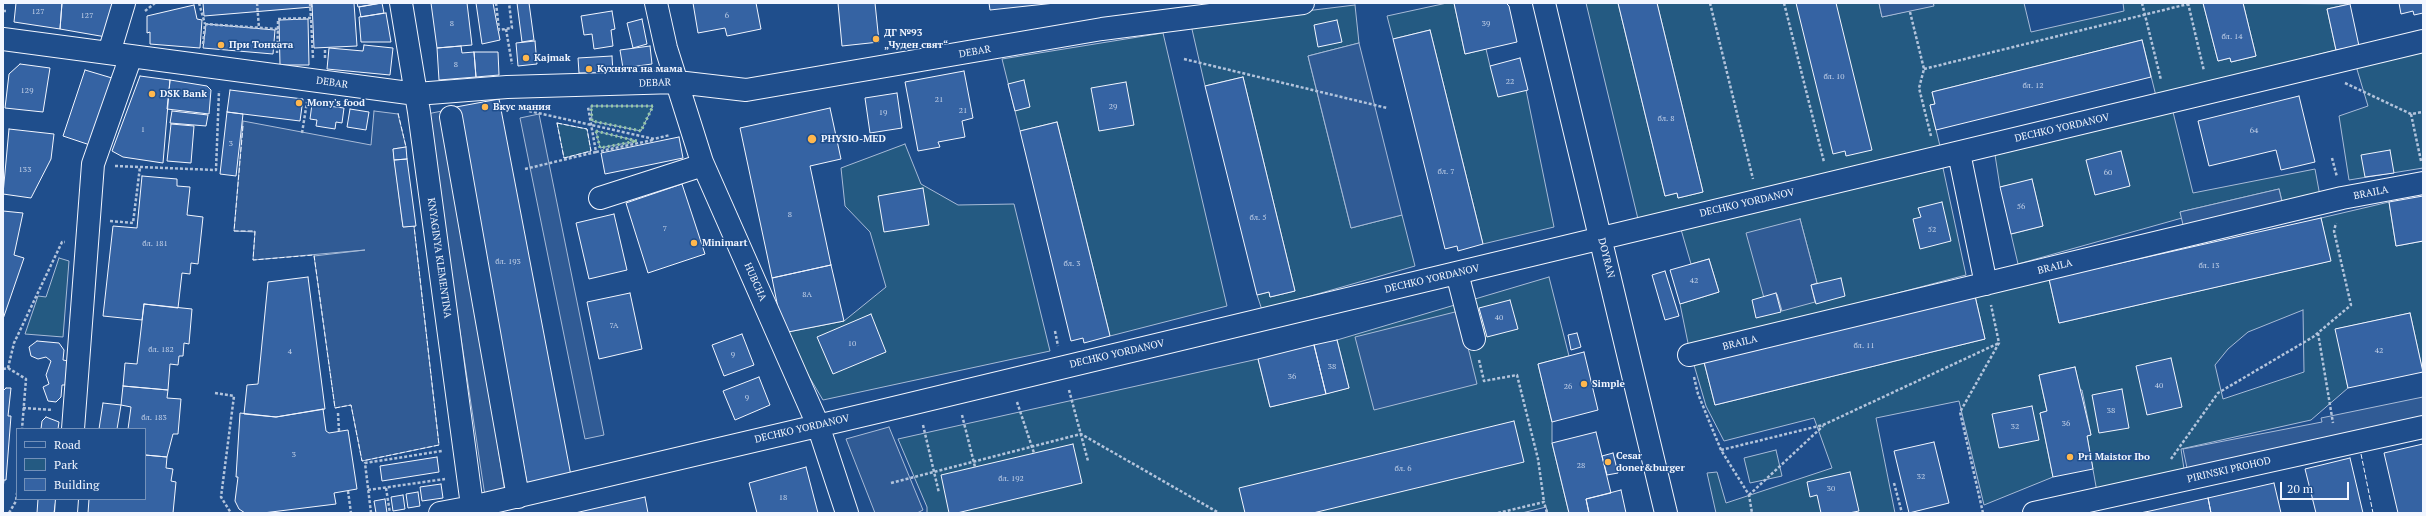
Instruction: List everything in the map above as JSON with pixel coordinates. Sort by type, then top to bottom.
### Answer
[{"type":"street","points":[[109,53],[124,3]]},
{"type":"street","name":"KNYAGINYA KLEMENTINA","points":[[401,3],[416,94],[473,510]]},
{"type":"street","name":"HUBCHA","points":[[656,3],[677,82],[703,165],[818,425],[847,513]]},
{"type":"street","name":"DEBAR","points":[[3,39],[416,94],[515,87],[677,82],[728,89],[764,88],[1087,32],[1303,3]]},
{"type":"street","name":"DOYRAN","points":[[1544,3],[1602,238],[1666,513]]},
{"type":"street","name":"DECHKO YORDANOV","points":[[440,513],[473,510],[518,497],[2423,41]]},
{"type":"street","points":[[73,420],[93,164],[131,56]]},
{"type":"street","points":[[452,117],[518,497]]},
{"type":"street","points":[[1959,153],[1986,284]]},
{"type":"street","points":[[600,198],[703,165]]},
{"type":"street","name":"BRAILA","points":[[1689,355],[2342,198],[2422,174]]},
{"type":"street","points":[[1457,272],[1474,339]]},
{"type":"street","name":"PIRINSKI PROHOD","points":[[2034,513],[2099,506],[2152,487],[2423,427]]},
{"type":"street","points":[[66,513],[67,500]]},
{"type":"path","points":[[93,164],[216,170],[211,67],[205,24],[199,3]]},
{"type":"path","points":[[257,3],[258,28]]},
{"type":"path","points":[[302,133],[312,80],[310,3]]},
{"type":"path","points":[[496,3],[499,30],[512,28],[509,3]]},
{"type":"path","points":[[1710,3],[1759,200]]},
{"type":"path","points":[[1784,3],[1829,184]]},
{"type":"path","points":[[2142,3],[2166,103]]},
{"type":"path","points":[[1924,69],[2188,3],[2209,92]]},
{"type":"path","points":[[1910,12],[1924,69],[1919,88],[1937,158]]},
{"type":"path","points":[[276,76],[278,19],[311,18]]},
{"type":"path","points":[[205,24],[278,29]]},
{"type":"path","points":[[506,29],[515,87]]},
{"type":"path","points":[[325,48],[325,58]]},
{"type":"path","points":[[1184,59],[1386,108]]},
{"type":"path","points":[[2311,68],[2411,114],[2423,112]]},
{"type":"path","points":[[584,85],[596,152]]},
{"type":"path","points":[[526,110],[654,139]]},
{"type":"path","points":[[2411,114],[2422,174]]},
{"type":"path","points":[[525,169],[692,130]]},
{"type":"path","points":[[108,220],[133,223],[140,167]]},
{"type":"path","points":[[2152,487],[2218,393],[2318,333],[2351,305],[2334,230],[2342,198]]},
{"type":"path","points":[[8,368],[14,343],[62,242],[86,243]]},
{"type":"path","points":[[1983,513],[1960,412],[1999,343],[1986,284]]},
{"type":"path","points":[[2318,333],[2337,445]]},
{"type":"path","points":[[1474,339],[1484,381],[1517,375],[1538,459],[1547,513]]},
{"type":"path","points":[[1721,450],[1823,425],[1999,343]]},
{"type":"path","points":[[1689,355],[1698,394],[1721,450],[1749,495],[1752,513]]},
{"type":"path","points":[[1063,367],[1088,461]]},
{"type":"path","points":[[3,369],[8,368],[26,379],[22,428]]},
{"type":"path","points":[[1010,380],[1034,453]]},
{"type":"path","points":[[956,392],[975,467]]},
{"type":"path","points":[[215,393],[234,396],[221,497],[231,513]]},
{"type":"path","points":[[917,402],[939,492]]},
{"type":"path","points":[[23,408],[73,420]]},
{"type":"path","points":[[338,413],[339,431]]},
{"type":"path","points":[[1749,495],[1823,425]]},
{"type":"path","points":[[891,483],[1081,434],[1219,513]]},
{"type":"path","points":[[371,513],[365,463],[464,448]]},
{"type":"path","points":[[368,490],[468,476]]},
{"type":"path","points":[[1894,483],[1902,513]]},
{"type":"path","points":[[386,488],[390,513]]},
{"type":"path","points":[[348,491],[351,513]]},
{"type":"path","points":[[9,513],[16,500]]},
{"type":"path","points":[[1498,513],[1544,502]]},
{"type":"green space","points":[[1447,3],[1454,3],[1465,54],[1486,49],[1490,66],[1526,90],[1554,227],[1483,244],[1430,30],[1393,39],[1387,16]]},
{"type":"green space","points":[[1586,3],[1618,3],[1665,196],[1677,193],[1678,198],[1703,192],[1657,3],[1879,3],[1882,17],[1934,5],[1933,3],[2024,3],[2031,32],[2124,11],[2123,3],[2203,3],[2218,61],[2230,58],[2231,62],[2256,56],[2243,3],[2350,4],[2327,9],[2336,50],[2156,96],[2142,40],[1932,92],[1935,104],[1930,105],[1940,146],[1638,219]]},
{"type":"green space","points":[[1355,5],[1359,43],[1308,56],[1351,228],[1402,215],[1415,266],[1262,310],[1257,295],[1269,292],[1270,297],[1295,291],[1243,77],[1205,86],[1191,25]]},
{"type":"green space","points":[[1163,33],[1227,306],[1110,336],[1057,122],[1020,131],[1002,59]]},
{"type":"green space","points":[[2423,51],[2423,168],[2349,180],[2339,116],[2368,106],[2356,66]]},
{"type":"green space","points":[[591,106],[653,106],[641,131],[592,121]]},
{"type":"green space","points":[[2173,112],[2193,193],[2315,169],[2320,196],[2283,205],[2279,189],[2180,212],[2182,218],[2018,264],[2011,234],[2043,226],[2032,180],[2000,187],[1995,155]]},
{"type":"green space","points":[[557,123],[587,129],[591,151],[564,158]]},
{"type":"green space","points":[[596,131],[637,141],[600,148]]},
{"type":"green space","points":[[905,144],[921,184],[958,205],[1014,204],[1050,351],[823,400],[783,333],[844,321],[886,287],[870,232],[845,206],[841,168]]},
{"type":"green space","points":[[1943,168],[1966,275],[1689,348],[1680,304],[1719,292],[1709,259],[1691,264],[1680,226]],"holes":[[[1800,219],[1817,283],[1811,285],[1782,311],[1777,294],[1764,298]]]},
{"type":"green space","points":[[2389,202],[2396,246],[2423,241],[2423,373],[2410,313],[2336,329],[2348,388],[2311,420],[2181,449],[2184,469],[2097,492],[2087,436],[2091,435],[2082,390],[2080,390],[2075,367],[2039,375],[2047,411],[2040,413],[2053,477],[1984,505],[1959,401],[1876,418],[1895,513],[1716,513],[1707,473],[1717,472],[1726,503],[1832,468],[1814,418],[1724,441],[1706,406],[1694,365],[1704,362],[1715,405],[1985,339],[1975,296],[2049,279],[2059,323],[2330,261],[2321,218]],"holes":[[[2303,310],[2304,372],[2223,399],[2215,365],[2228,349],[2248,332]]]},
{"type":"green space","points":[[59,258],[69,261],[63,337],[25,334],[38,296],[46,297]]},
{"type":"green space","points":[[1549,277],[1569,356],[1538,364],[1552,422],[1552,443],[1569,513],[1548,513],[1546,507],[1522,513],[927,513],[927,507],[898,439],[1258,359],[1270,407],[1349,388],[1337,340]]},
{"type":"green space","points":[[1776,450],[1782,476],[1750,483],[1744,458]]},
{"type":"shaded area","points":[[1879,3],[1933,3],[1934,6],[1882,17]]},
{"type":"shaded area","points":[[1359,43],[1402,215],[1351,228],[1308,56]]},
{"type":"shaded area","points":[[447,110],[505,493],[485,496],[427,114]]},
{"type":"shaded area","points":[[374,111],[398,114],[406,147],[393,149],[403,227],[414,226],[439,445],[362,461],[351,405],[335,408],[314,256],[365,250],[253,260],[255,232],[234,231],[243,121],[371,145]]},
{"type":"shaded area","points":[[539,114],[604,435],[585,439],[520,118]]},
{"type":"shaded area","points":[[2279,189],[2283,206],[2184,229],[2180,212]]},
{"type":"shaded area","points":[[1800,219],[1817,283],[1811,285],[1815,302],[1782,311],[1777,294],[1764,298],[1746,233]]},
{"type":"shaded area","points":[[1459,311],[1477,384],[1374,410],[1355,337]]},
{"type":"shaded area","points":[[2423,397],[2423,418],[2187,468],[2183,449],[2322,422],[2321,418]]},
{"type":"shaded area","points":[[889,427],[923,510],[917,513],[875,513],[846,439]]},
{"type":"building","points":[[16,3],[62,3],[60,29],[14,22]]},
{"type":"building","points":[[62,3],[117,3],[106,37],[60,29]]},
{"type":"building","points":[[203,3],[311,3],[312,7],[204,16]]},
{"type":"building","points":[[312,3],[354,3],[357,46],[314,48]]},
{"type":"building","points":[[357,3],[381,3],[358,7]]},
{"type":"building","points":[[382,3],[384,13],[361,17],[359,7]]},
{"type":"building","points":[[431,3],[467,3],[472,45],[437,48]]},
{"type":"building","points":[[476,3],[493,3],[500,40],[482,44]]},
{"type":"building","points":[[517,3],[529,3],[534,40],[522,42]]},
{"type":"building","points":[[693,3],[756,3],[761,29],[727,36],[725,28],[698,33]]},
{"type":"building","points":[[838,3],[875,3],[879,42],[842,46]]},
{"type":"building","points":[[989,3],[1055,3],[990,10]]},
{"type":"building","points":[[1454,3],[1506,3],[1509,6],[1517,42],[1465,54]]},
{"type":"building","points":[[1618,3],[1657,3],[1703,192],[1678,198],[1677,193],[1665,196]]},
{"type":"building","points":[[1796,3],[1836,3],[1872,150],[1846,156],[1845,151],[1833,154]]},
{"type":"building","points":[[2203,3],[2243,3],[2256,56],[2231,62],[2230,58],[2218,61]]},
{"type":"building","points":[[2399,3],[2423,3],[2423,13],[2414,15],[2413,11],[2401,14]]},
{"type":"building","points":[[2350,4],[2359,46],[2336,50],[2327,9]]},
{"type":"building","points":[[194,5],[197,19],[202,20],[200,48],[150,44],[150,32],[147,33],[147,16]]},
{"type":"building","points":[[612,11],[615,29],[611,30],[613,46],[594,49],[592,34],[584,35],[581,16]]},
{"type":"building","points":[[386,13],[391,42],[361,42],[359,17]]},
{"type":"building","points":[[308,19],[309,65],[280,65],[279,20]]},
{"type":"building","points":[[642,19],[647,44],[633,48],[627,23]]},
{"type":"building","points":[[1337,20],[1342,42],[1318,47],[1314,25]]},
{"type":"building","points":[[206,24],[275,30],[273,54],[203,48]]},
{"type":"building","points":[[1430,30],[1483,244],[1458,251],[1457,246],[1445,249],[1393,39]]},
{"type":"building","points":[[2142,40],[2151,77],[1936,130],[1930,105],[1935,104],[1932,92]]},
{"type":"building","points":[[535,41],[537,64],[518,66],[516,43]]},
{"type":"building","points":[[364,45],[393,48],[390,75],[327,69],[329,48],[363,51]]},
{"type":"building","points":[[461,46],[462,53],[474,52],[476,77],[439,80],[437,48]]},
{"type":"building","points":[[650,46],[652,64],[623,68],[620,50]]},
{"type":"building","points":[[474,52],[498,52],[499,75],[476,77]]},
{"type":"building","points":[[612,56],[613,73],[579,73],[578,58]]},
{"type":"building","points":[[1520,58],[1528,90],[1498,97],[1490,66]]},
{"type":"building","points":[[20,64],[50,68],[43,112],[5,108],[9,74]]},
{"type":"building","points":[[85,70],[112,78],[90,145],[63,136]]},
{"type":"building","points":[[964,71],[973,118],[962,121],[965,137],[938,142],[940,147],[918,151],[905,82]]},
{"type":"building","points":[[140,76],[170,80],[163,163],[123,157],[112,151]]},
{"type":"building","points":[[1243,77],[1295,291],[1270,297],[1269,292],[1257,295],[1205,86]]},
{"type":"building","points":[[170,80],[207,86],[211,90],[209,114],[167,109]]},
{"type":"building","points":[[1024,80],[1030,107],[1015,111],[1008,84]]},
{"type":"building","points":[[1126,82],[1134,125],[1099,131],[1091,88]]},
{"type":"building","points":[[230,90],[303,99],[300,121],[227,112]]},
{"type":"building","points":[[897,93],[902,128],[870,133],[865,98]]},
{"type":"building","points":[[2299,96],[2315,162],[2281,170],[2276,150],[2209,166],[2198,121]]},
{"type":"building","points":[[499,99],[572,481],[528,489],[456,107]]},
{"type":"building","points":[[312,104],[344,108],[342,123],[336,122],[335,129],[316,126],[317,120],[310,119]]},
{"type":"building","points":[[830,108],[841,159],[810,166],[831,265],[772,278],[740,128]]},
{"type":"building","points":[[350,109],[369,112],[366,130],[347,127]]},
{"type":"building","points":[[172,111],[208,115],[206,126],[170,123]]},
{"type":"building","points":[[227,112],[243,114],[236,176],[220,174]]},
{"type":"building","points":[[1057,122],[1110,336],[1084,343],[1083,338],[1071,341],[1020,131]]},
{"type":"building","points":[[171,124],[194,126],[191,163],[167,161]]},
{"type":"building","points":[[9,129],[54,134],[51,159],[31,198],[3,194]]},
{"type":"building","points":[[679,137],[683,158],[605,174],[601,153]]},
{"type":"building","points":[[406,147],[407,159],[394,160],[393,149]]},
{"type":"building","points":[[2390,150],[2394,173],[2365,177],[2361,155]]},
{"type":"building","points":[[2121,151],[2130,186],[2095,195],[2086,160]]},
{"type":"building","points":[[407,159],[416,226],[403,227],[394,160]]},
{"type":"building","points":[[142,176],[177,179],[177,186],[190,187],[187,215],[203,217],[198,264],[191,263],[190,274],[182,273],[178,308],[144,304],[142,320],[103,316],[113,226],[137,228]]},
{"type":"building","points":[[2032,179],[2043,226],[2011,234],[2000,187]]},
{"type":"building","points":[[682,184],[705,254],[648,273],[626,203]]},
{"type":"building","points":[[923,188],[929,225],[884,232],[878,196]]},
{"type":"building","points":[[2423,196],[2423,241],[2396,246],[2389,202]]},
{"type":"building","points":[[1942,202],[1951,241],[1920,249],[1913,219],[1921,217],[1918,208]]},
{"type":"building","points":[[3,211],[23,213],[14,255],[24,258],[3,319]]},
{"type":"building","points":[[614,214],[627,270],[589,279],[576,223]]},
{"type":"building","points":[[2321,218],[2331,261],[2059,323],[2049,279]]},
{"type":"building","points":[[1709,259],[1719,292],[1680,304],[1670,270]]},
{"type":"building","points":[[831,265],[844,321],[783,333],[772,278]]},
{"type":"building","points":[[1665,271],[1679,316],[1665,320],[1652,275]]},
{"type":"building","points":[[308,277],[325,409],[276,417],[244,414],[247,385],[258,384],[268,282]]},
{"type":"building","points":[[1841,278],[1845,296],[1816,304],[1811,285]]},
{"type":"building","points":[[630,293],[642,349],[599,359],[587,302]]},
{"type":"building","points":[[1776,293],[1781,312],[1756,318],[1752,300]]},
{"type":"building","points":[[1975,296],[1985,339],[1715,405],[1704,362]]},
{"type":"building","points":[[1510,300],[1518,329],[1487,337],[1479,308]]},
{"type":"building","points":[[144,304],[192,309],[189,344],[184,343],[183,356],[179,356],[178,365],[170,364],[168,390],[123,386],[125,363],[137,364]]},
{"type":"building","points":[[2410,313],[2423,372],[2348,388],[2335,329]]},
{"type":"building","points":[[871,314],[886,352],[833,374],[817,337]]},
{"type":"building","points":[[1577,333],[1581,347],[1571,350],[1568,335]]},
{"type":"building","points":[[742,334],[754,365],[724,376],[712,345]]},
{"type":"building","points":[[1337,340],[1349,388],[1326,394],[1314,345]]},
{"type":"building","points":[[37,341],[59,343],[64,350],[63,360],[68,361],[65,385],[62,385],[61,397],[56,402],[48,401],[43,387],[49,384],[46,375],[51,361],[46,357],[38,359],[31,356],[29,347]]},
{"type":"building","points":[[1314,345],[1326,394],[1270,407],[1258,359]]},
{"type":"building","points":[[1584,352],[1598,410],[1552,422],[1538,364]]},
{"type":"building","points":[[2171,358],[2182,407],[2147,415],[2136,366]]},
{"type":"building","points":[[2075,367],[2091,435],[2087,436],[2093,469],[2053,477],[2040,413],[2047,411],[2039,375]]},
{"type":"building","points":[[759,377],[770,405],[735,420],[723,391]]},
{"type":"building","points":[[123,386],[168,390],[167,398],[181,399],[178,434],[173,434],[167,457],[146,455],[146,428],[128,428],[131,407],[121,405]]},
{"type":"building","points":[[6,388],[11,388],[8,416],[11,416],[6,480],[4,480],[3,489],[3,391]]},
{"type":"building","points":[[2122,389],[2129,428],[2099,433],[2092,395]]},
{"type":"building","points":[[103,403],[121,405],[117,428],[99,428]]},
{"type":"building","points":[[2032,406],[2039,440],[1999,448],[1992,414]]},
{"type":"building","points":[[323,409],[326,431],[329,433],[348,430],[357,489],[334,493],[336,504],[263,513],[245,513],[239,509],[235,501],[238,477],[236,477],[240,413],[276,417]]},
{"type":"building","points":[[46,417],[59,422],[58,428],[41,428],[42,421]]},
{"type":"building","points":[[1514,421],[1524,462],[1313,513],[1245,513],[1239,488]]},
{"type":"building","points":[[1596,432],[1611,493],[1586,499],[1589,513],[1569,513],[1552,443]]},
{"type":"building","points":[[1934,442],[1949,503],[1909,513],[1894,451]]},
{"type":"building","points":[[1073,444],[1082,483],[957,513],[949,513],[941,475]]},
{"type":"building","points":[[2423,444],[2423,513],[2398,513],[2384,453]]},
{"type":"building","points":[[1613,453],[1618,473],[1607,475],[1602,456]]},
{"type":"building","points":[[146,455],[167,457],[166,468],[173,469],[171,481],[176,482],[173,513],[88,513],[89,500],[146,500]]},
{"type":"building","points":[[437,457],[439,472],[382,481],[380,466]]},
{"type":"building","points":[[2350,458],[2363,513],[2316,513],[2305,469]]},
{"type":"building","points":[[806,467],[818,513],[757,513],[749,483]]},
{"type":"building","points":[[1850,472],[1859,511],[1849,513],[1821,513],[1817,495],[1810,497],[1807,482]]},
{"type":"building","points":[[2274,483],[2281,513],[2211,513],[2208,498]]},
{"type":"building","points":[[441,484],[443,498],[422,501],[420,487]]},
{"type":"building","points":[[1621,490],[1626,513],[1589,513],[1586,499]]},
{"type":"building","points":[[418,492],[420,506],[408,508],[406,494]]},
{"type":"building","points":[[403,495],[405,509],[393,511],[391,497]]},
{"type":"building","points":[[645,497],[648,513],[575,513]]},
{"type":"building","points":[[2208,498],[2211,513],[2140,513],[2150,511]]},
{"type":"building","points":[[385,499],[387,513],[376,513],[374,501]]},
{"type":"building","points":[[38,500],[56,500],[54,513],[37,513]]},
{"type":"hedge","points":[[591,106],[653,106],[641,131],[592,121],[591,106]]},
{"type":"hedge","points":[[596,131],[637,141],[600,148],[596,131]]},
{"type":"fence","points":[[398,113],[406,147]]},
{"type":"fence","points":[[557,123],[587,129],[591,151],[564,158],[557,123]]},
{"type":"fence","points":[[243,126],[234,231],[255,231],[253,260],[314,255],[335,408],[351,405],[362,461],[439,445],[414,226]]},
{"type":"fence","points":[[2361,454],[2373,513]]},
{"type":"place","name":"ДГ №93 „Чуден свят“","points":[[876,39]]},
{"type":"place","name":"При Тонката","points":[[221,45]]},
{"type":"place","name":"Kajmak","points":[[526,58]]},
{"type":"place","name":"Кухнята на мама","points":[[589,69]]},
{"type":"place","name":"DSK Bank","points":[[152,94]]},
{"type":"place","name":"Mony's food","points":[[299,103]]},
{"type":"place","name":"Вкус мания","points":[[485,107]]},
{"type":"place","name":"PHYSIO-MED","points":[[812,139]]},
{"type":"place","name":"Minimart","points":[[694,243]]},
{"type":"place","name":"Simple","points":[[1584,384]]},
{"type":"place","name":"Pri Maistor Ibo","points":[[2070,457]]},
{"type":"place","name":"Cesar doner&burger","points":[[1608,462]]}]
